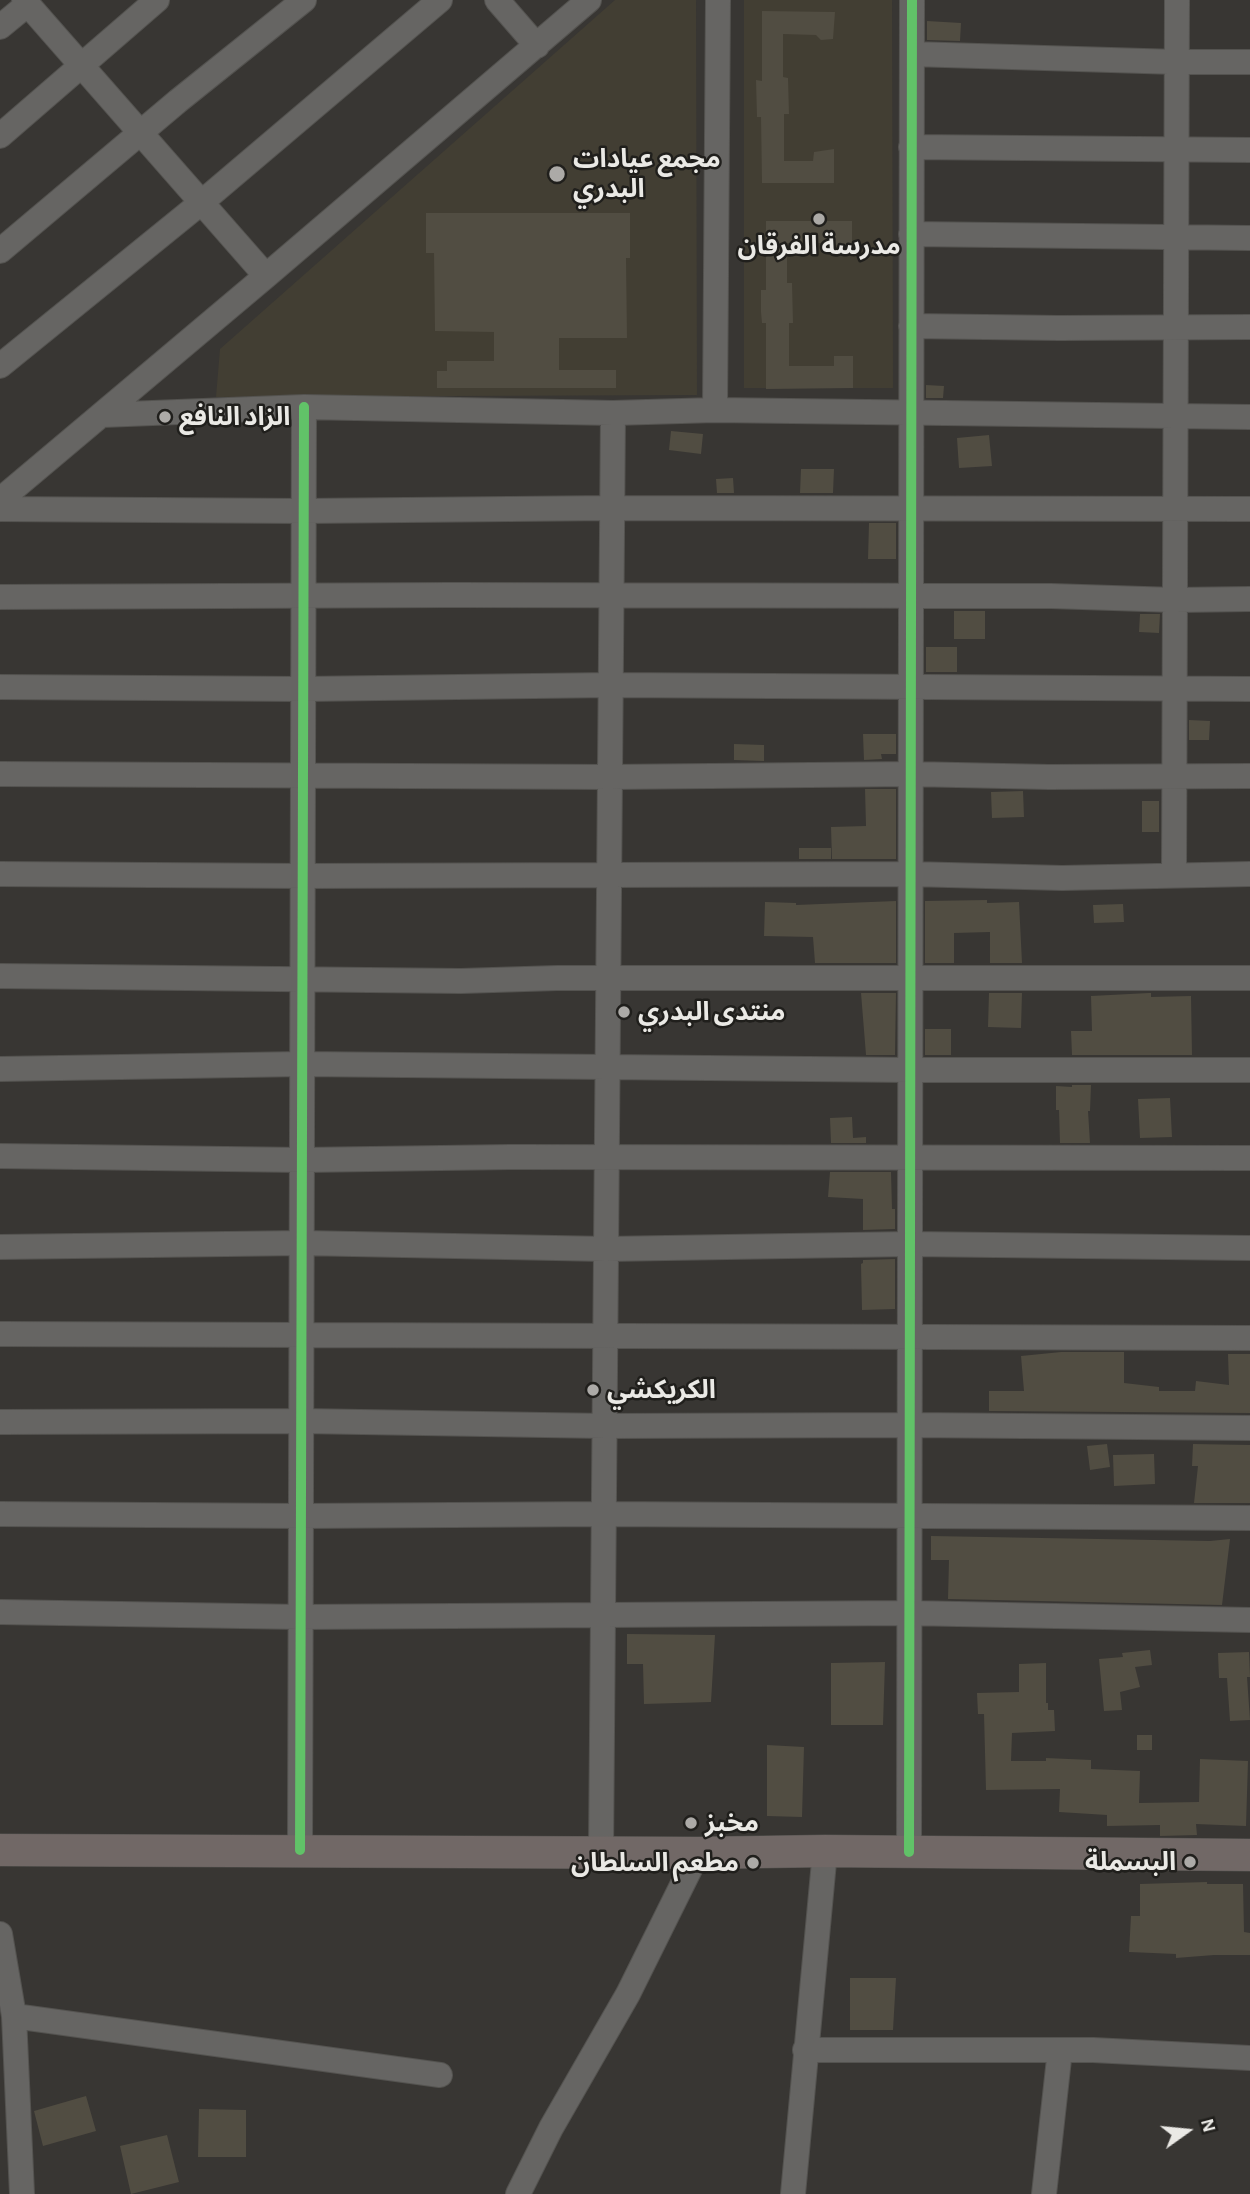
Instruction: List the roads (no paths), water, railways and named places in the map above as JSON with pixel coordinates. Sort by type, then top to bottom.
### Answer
[{"type":"main road","points":[[0,1850],[698,1853],[825,1851],[1250,1855]]},
{"type":"street","points":[[0,136],[157,0]]},
{"type":"street","points":[[0,251],[304,0]]},
{"type":"street","points":[[0,366],[202,202],[440,0]]},
{"type":"street","points":[[497,0],[537,46]]},
{"type":"street","points":[[0,500],[589,0]]},
{"type":"street","points":[[715,410],[718,0]]},
{"type":"street","points":[[909,1852],[912,0]]},
{"type":"street","points":[[1174,875],[1177,0]]},
{"type":"street","points":[[0,27],[26,2],[266,276]]},
{"type":"street","points":[[912,54],[1250,62]]},
{"type":"street","points":[[912,147],[1250,150]]},
{"type":"street","points":[[911,234],[1250,238]]},
{"type":"street","points":[[911,326],[1250,327]]},
{"type":"street","points":[[102,415],[304,407],[613,413],[715,410],[1250,417]]},
{"type":"street","points":[[300,1850],[304,407]]},
{"type":"street","points":[[601,1852],[613,413]]},
{"type":"street","points":[[0,509],[1250,509]]},
{"type":"street","points":[[0,597],[1051,596],[1175,600],[1250,599]]},
{"type":"street","points":[[0,687],[303,689],[611,685],[1250,689]]},
{"type":"street","points":[[0,774],[1250,776]]},
{"type":"street","points":[[0,874],[911,874],[1062,878],[1250,874]]},
{"type":"street","points":[[0,976],[461,981],[1250,978]]},
{"type":"street","points":[[0,1069],[302,1064],[910,1070],[1250,1070]]},
{"type":"street","points":[[0,1156],[302,1160],[910,1156],[1250,1158]]},
{"type":"street","points":[[0,1247],[302,1243],[606,1249],[910,1244],[1250,1248]]},
{"type":"street","points":[[0,1334],[1250,1338]]},
{"type":"street","points":[[0,1422],[301,1421],[605,1426],[910,1425],[1250,1429]]},
{"type":"street","points":[[0,1514],[1250,1518]]},
{"type":"street","points":[[0,1612],[301,1617],[909,1613],[1250,1620]]},
{"type":"street","points":[[793,2194],[825,1851]]},
{"type":"street","points":[[518,2194],[551,2128],[628,1994],[698,1853]]},
{"type":"street","points":[[0,1934],[14,2016],[15,2184]]},
{"type":"street","points":[[14,2016],[440,2075]]},
{"type":"street","points":[[805,2050],[1060,2050],[1250,2058]]},
{"type":"street","points":[[1044,2194],[1060,2050]]},
{"type":"place","name":"مجمع عيادات البدري","points":[[557,174]]},
{"type":"place","name":"مدرسة الفرقان","points":[[819,219]]},
{"type":"place","name":"الزاد النافع","points":[[165,417]]},
{"type":"place","name":"منتدى البدري","points":[[624,1012]]},
{"type":"place","name":"الكريكشي","points":[[593,1390]]},
{"type":"place","name":"مخبز","points":[[691,1823]]},
{"type":"place","name":"البسملة","points":[[1190,1862]]},
{"type":"place","name":"مطعم السلطان","points":[[753,1863]]}]
